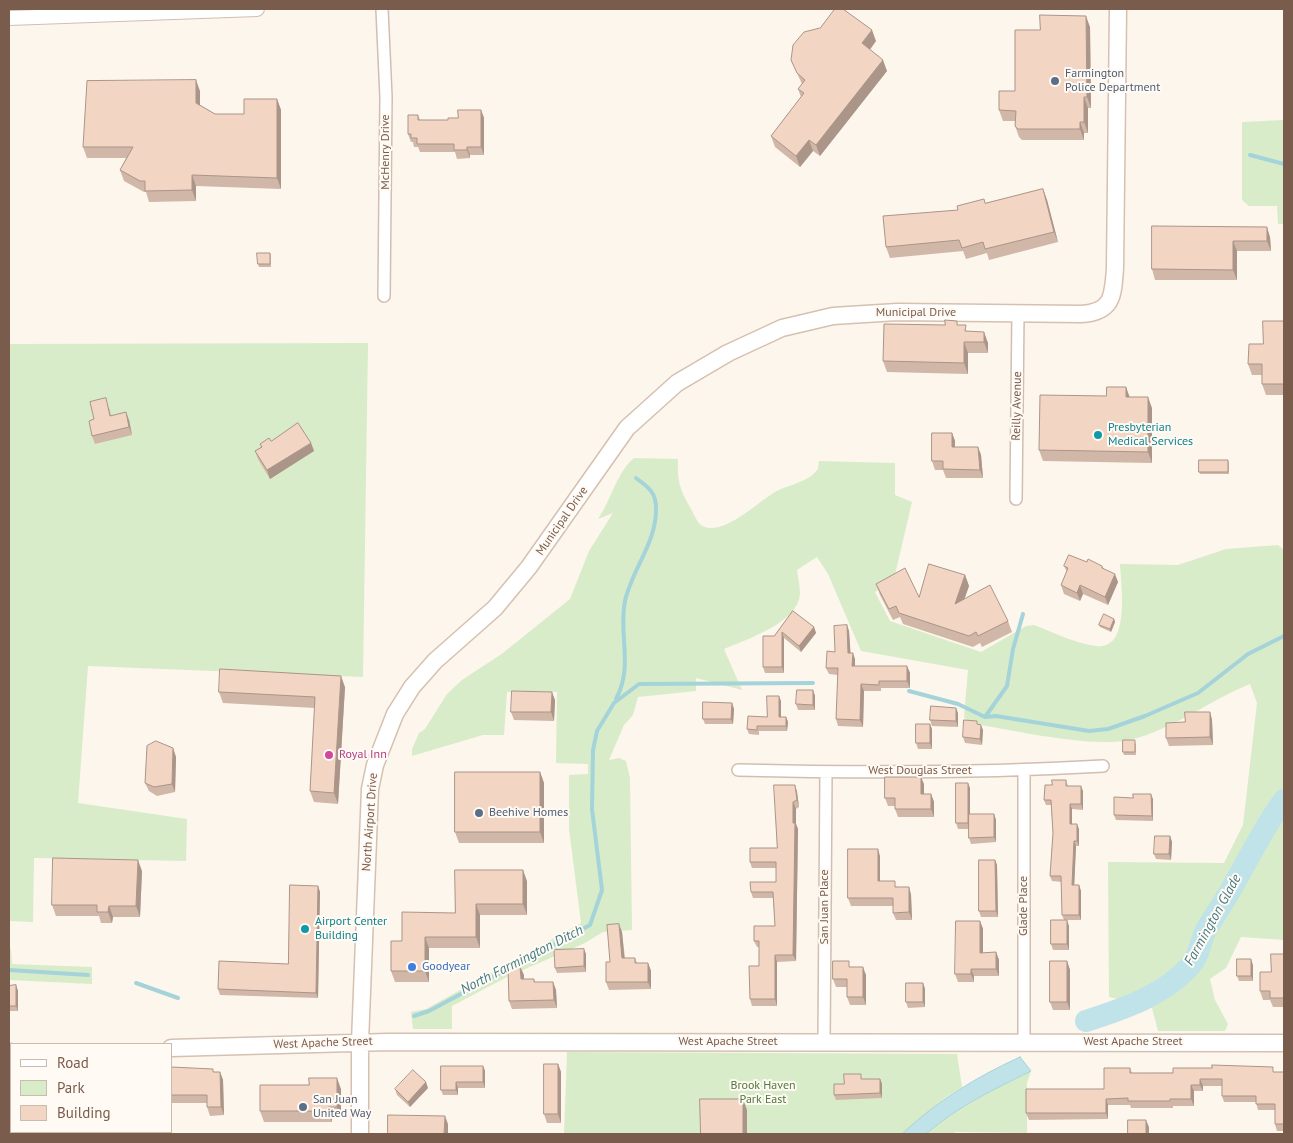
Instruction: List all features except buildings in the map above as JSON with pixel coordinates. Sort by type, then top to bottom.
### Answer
[{"type":"main road","name":"Municipal Drive","points":[[529,568],[627,428],[677,383],[728,353],[782,328],[833,316],[897,312],[1093,313],[1107,306],[1112,297],[1115,268],[1118,9]]},
{"type":"main road","name":"North Airport Drive","points":[[360,1134],[360,1042],[368,816],[375,765],[395,714],[412,687],[435,661],[496,608],[529,568]]},
{"type":"main road","name":"West Apache Street","points":[[172,1048],[360,1042],[1284,1043]]},
{"type":"street","points":[[9,18],[257,9]]},
{"type":"street","name":"McHenry Drive","points":[[382,9],[386,97],[384,296]]},
{"type":"street","name":"Reilly Avenue","points":[[1016,499],[1018,313]]},
{"type":"street","name":"West Douglas Street","points":[[738,770],[826,772],[1024,771],[1103,766]]},
{"type":"street","name":"Glade Place","points":[[1024,771],[1024,1042]]},
{"type":"street","name":"San Juan Place","points":[[824,1042],[826,772]]},
{"type":"green space","points":[[1284,120],[1284,224],[1278,224],[1277,206],[1249,206],[1242,200],[1242,122]]},
{"type":"green space","points":[[368,343],[363,677],[88,666],[78,803],[187,819],[186,861],[34,858],[33,922],[9,921],[9,344]]},
{"type":"green space","points":[[634,458],[678,459],[678,474],[684,496],[698,522],[709,528],[729,523],[775,492],[814,474],[818,469],[819,461],[895,463],[895,495],[912,502],[894,579],[875,592],[890,621],[981,652],[1026,626],[1034,625],[1081,643],[1096,646],[1107,645],[1115,638],[1122,615],[1120,564],[1178,565],[1226,549],[1278,545],[1284,550],[1284,796],[1266,820],[1234,877],[1205,918],[1186,962],[1145,989],[1122,1000],[1109,997],[1108,862],[1224,863],[1243,825],[1257,703],[1250,684],[1161,729],[1129,740],[1093,742],[1072,740],[970,723],[964,717],[968,670],[861,651],[828,574],[817,557],[797,570],[800,594],[797,604],[791,613],[770,629],[724,649],[742,690],[696,678],[696,691],[638,697],[633,715],[624,725],[609,760],[619,758],[626,761],[630,778],[632,930],[603,932],[585,943],[509,976],[452,1006],[452,1029],[413,1029],[411,1012],[426,1009],[581,923],[569,829],[569,775],[588,774],[588,764],[556,763],[557,692],[507,692],[504,735],[483,735],[412,756],[412,749],[419,733],[425,729],[447,694],[462,680],[503,653],[570,599],[589,551],[613,513],[598,519],[623,471]]},
{"type":"green space","points":[[1284,803],[1284,940],[1241,937],[1226,968],[1210,979],[1215,1000],[1228,1024],[1225,1031],[1158,1031],[1152,1008],[1142,1005],[1176,987],[1199,967],[1207,935],[1227,904],[1270,822]]},
{"type":"green space","points":[[9,948],[11,949],[12,964],[92,967],[92,984],[9,980]]},
{"type":"green space","name":"Brook Haven Park East","points":[[567,1052],[957,1054],[962,1087],[945,1098],[902,1134],[564,1134]]},
{"type":"green space","points":[[1031,1071],[1027,1083],[1027,1133],[956,1132],[951,1134],[926,1134],[951,1115],[989,1092]]},
{"type":"sand","points":[[1284,796],[1284,803],[1270,822],[1227,904],[1207,935],[1199,967],[1162,996],[1149,1000],[1132,1012],[1089,1028],[1081,1016],[1145,989],[1186,962],[1205,918],[1234,877],[1266,820]]},
{"type":"water","points":[[1020,1057],[1031,1071],[964,1107],[926,1134],[902,1134],[943,1100],[988,1073]]},
{"type":"waterway","points":[[1250,155],[1284,164]]},
{"type":"waterway","points":[[616,699],[624,674],[623,613],[625,601],[628,589],[653,532],[655,520],[655,498],[648,487],[636,478]]},
{"type":"waterway","points":[[985,717],[1007,686],[1013,649],[1023,614]]},
{"type":"waterway","name":"North Farmington Ditch","points":[[909,691],[958,704],[985,717],[996,716],[1089,731],[1108,729],[1145,716],[1198,693],[1248,654],[1284,636]]},
{"type":"waterway","name":"North Farmington Ditch","points":[[414,1016],[429,1011],[590,925],[602,890],[592,809],[593,750],[597,731],[614,703],[639,684],[813,683]]},
{"type":"waterway","name":"Farmington Glade","points":[[1086,1021],[1142,1000],[1168,986],[1190,966],[1196,958],[1207,928],[1284,800]]},
{"type":"waterway","name":"North Farmington Ditch","points":[[9,970],[88,975]]},
{"type":"waterway","name":"North Farmington Ditch","points":[[136,983],[178,998]]},
{"type":"place","name":"Farmington Police Department","points":[[1055,81]]},
{"type":"place","name":"Presbyterian Medical Services","points":[[1098,435]]},
{"type":"place","name":"Royal Inn","points":[[329,755]]},
{"type":"place","name":"Beehive Homes","points":[[479,813]]},
{"type":"place","name":"Airport Center Building","points":[[305,929]]},
{"type":"place","name":"Goodyear","points":[[412,967]]},
{"type":"place","name":"San Juan United Way","points":[[303,1107]]}]
